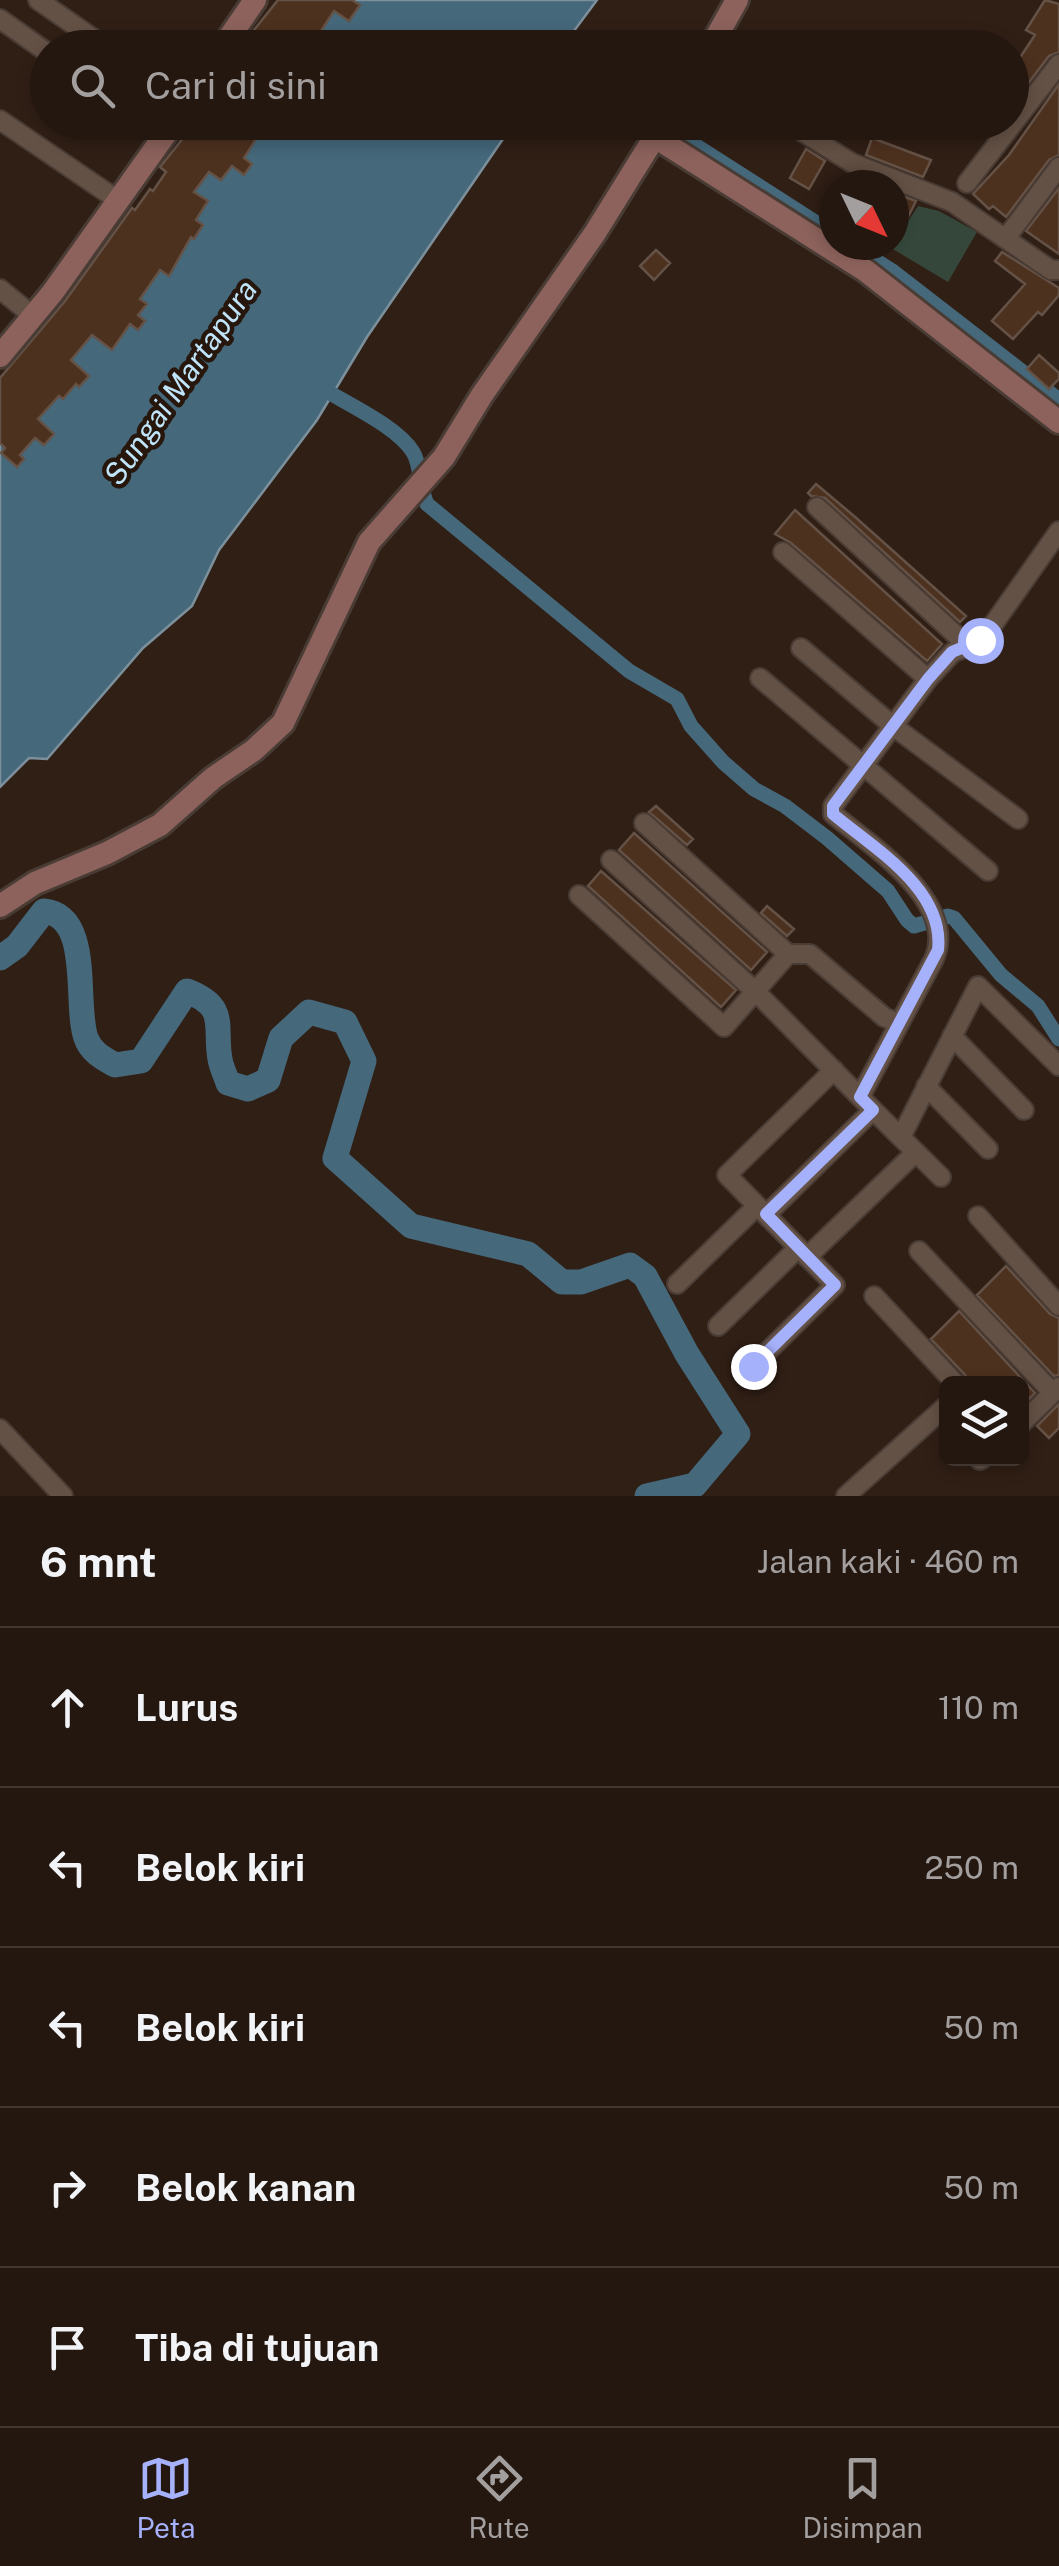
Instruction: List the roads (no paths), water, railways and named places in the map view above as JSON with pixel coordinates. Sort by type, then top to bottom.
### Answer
[{"type":"street","points":[[38,0],[81,30]]},
{"type":"street","points":[[234,30],[255,0]]},
{"type":"street","points":[[720,30],[737,0]]},
{"type":"street","points":[[0,19],[30,40]]},
{"type":"street","points":[[1029,103],[1059,64]]},
{"type":"street","points":[[0,120],[119,201]]},
{"type":"street","points":[[0,356],[34,316],[163,140]]},
{"type":"street","points":[[0,906],[35,882],[160,826],[213,778],[273,734],[289,714],[369,542],[428,477],[596,233],[653,140]]},
{"type":"street","points":[[676,140],[877,279],[1059,422]]},
{"type":"street","points":[[815,140],[852,163],[952,202],[1050,270],[1059,270]]},
{"type":"street","points":[[967,183],[1000,140]]},
{"type":"street","points":[[1006,238],[1059,167]]},
{"type":"street","points":[[0,288],[34,316]]},
{"type":"street","points":[[817,507],[968,647]]},
{"type":"street","points":[[677,1284],[761,1210],[867,1103],[898,1023],[938,950],[935,920],[912,882],[833,814],[833,806],[928,679],[952,652],[968,647],[990,629],[1059,531]]},
{"type":"street","points":[[784,552],[928,679]]},
{"type":"street","points":[[802,648],[893,726],[1018,819]]},
{"type":"street","points":[[760,678],[988,871]]},
{"type":"street","points":[[644,823],[788,954],[810,954],[884,1017],[898,1023]]},
{"type":"street","points":[[611,860],[755,991],[941,1177]]},
{"type":"street","points":[[578,895],[724,1027],[788,954]]},
{"type":"street","points":[[900,1137],[978,986],[1059,1066]]},
{"type":"street","points":[[952,1036],[1024,1110]]},
{"type":"street","points":[[753,1366],[835,1285],[727,1175],[834,1070]]},
{"type":"street","points":[[926,1086],[988,1150]]},
{"type":"street","points":[[718,1326],[916,1152]]},
{"type":"street","points":[[978,1216],[1058,1304]]},
{"type":"street","points":[[920,1251],[1056,1390],[1029,1416]]},
{"type":"street","points":[[874,1296],[949,1376]]},
{"type":"street","points":[[846,1496],[939,1412]]},
{"type":"street","points":[[0,1429],[62,1496]]},
{"type":"water","points":[[289,0],[597,0],[575,30],[269,30]]},
{"type":"water","name":"Sungai Martapura","points":[[193,140],[502,140],[367,337],[317,420],[219,550],[192,606],[143,648],[47,759],[29,758],[0,787],[0,388],[76,299]]},
{"type":"waterway","points":[[687,140],[819,224]]},
{"type":"waterway","points":[[875,260],[1059,400]]},
{"type":"waterway","points":[[317,385],[405,442],[416,458],[427,504],[629,671],[677,699],[691,726],[723,762],[754,789],[785,806],[827,838],[888,891],[914,926],[948,916],[954,918],[1001,975],[1038,1006],[1059,1039]]},
{"type":"waterway","points":[[0,958],[17,946],[44,911],[59,916],[70,928],[76,944],[86,1038],[94,1051],[115,1065],[141,1061],[187,991],[214,1011],[228,1083],[248,1089],[268,1080],[281,1038],[309,1012],[345,1022],[364,1061],[335,1158],[411,1226],[528,1254],[562,1282],[581,1282],[630,1265],[645,1276],[687,1354],[738,1434],[695,1485],[647,1496]]}]
